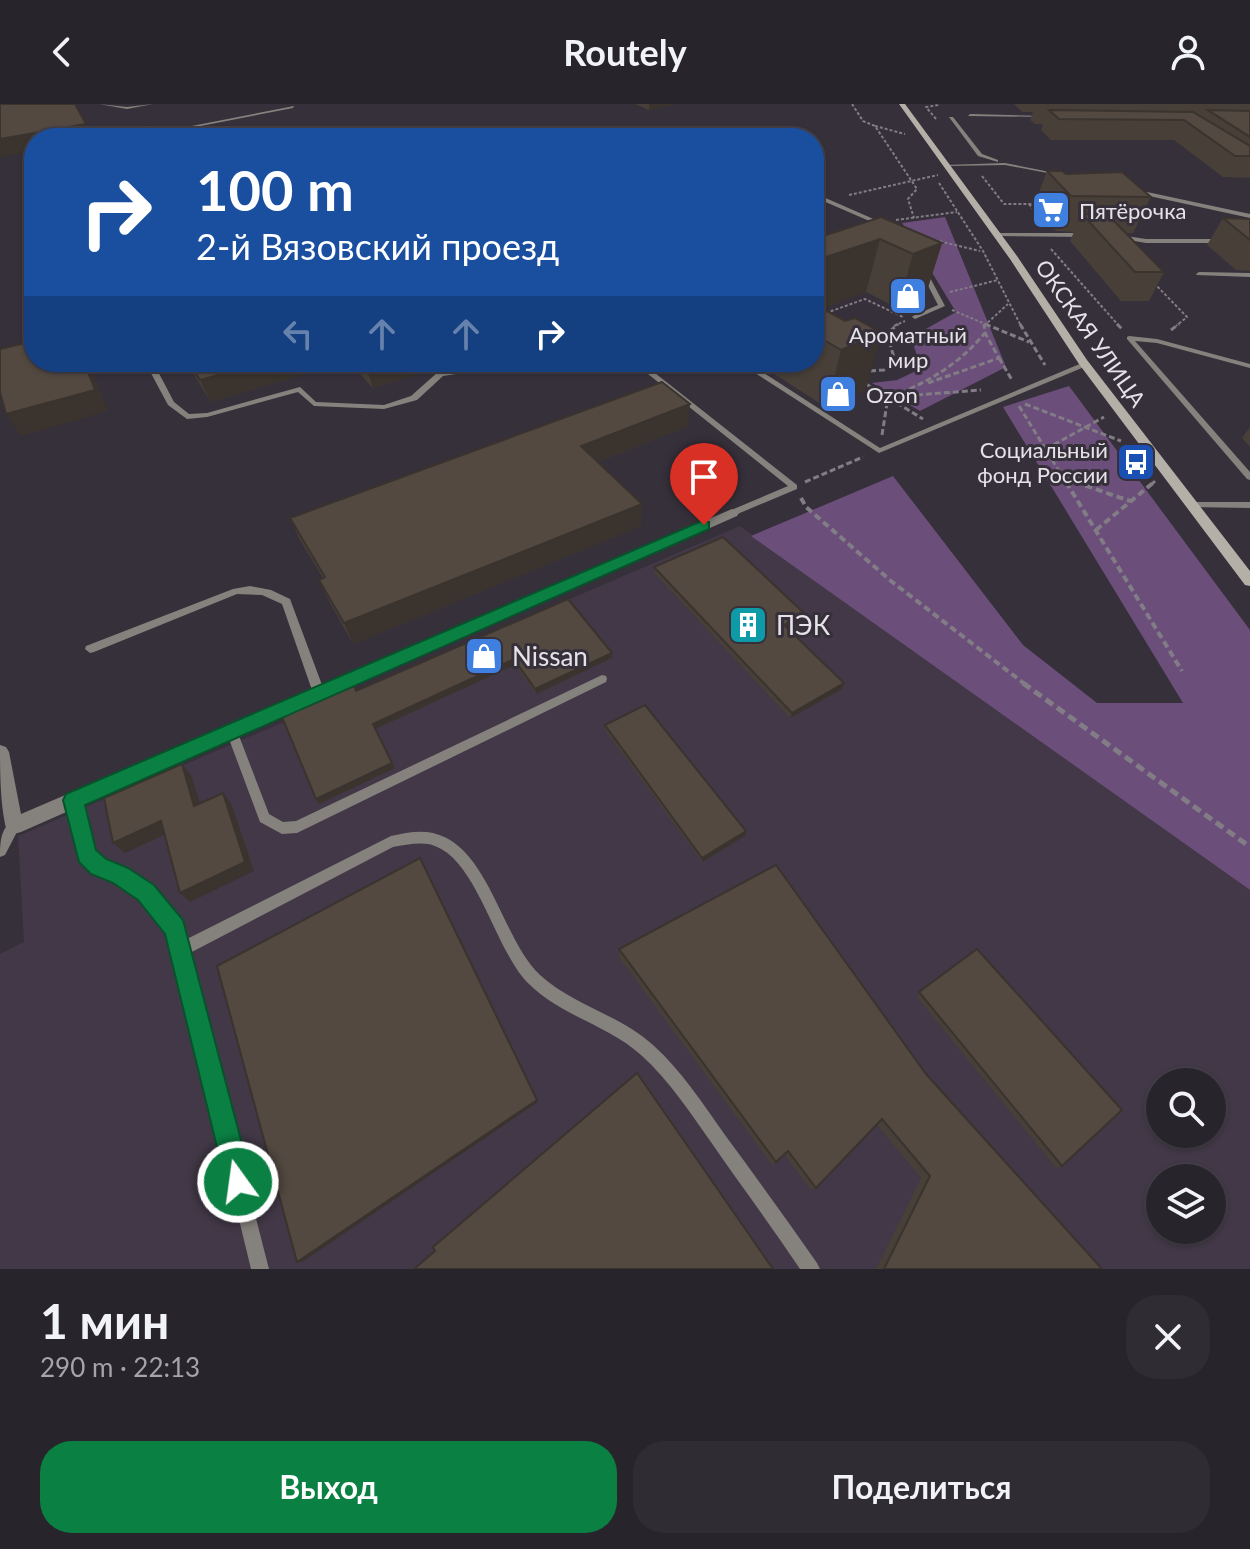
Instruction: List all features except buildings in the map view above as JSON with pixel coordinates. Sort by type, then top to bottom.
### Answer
[{"type":"main road","name":"ОКСКАЯ УЛИЦА","points":[[902,104],[998,235],[1085,365],[1250,581]]},
{"type":"street","points":[[0,752],[14,826],[732,513]]},
{"type":"lane","points":[[101,104],[117,108],[151,104]]},
{"type":"lane","points":[[184,128],[293,107],[289,104]]},
{"type":"lane","points":[[970,115],[1052,117]]},
{"type":"lane","points":[[1037,117],[1049,127]]},
{"type":"lane","points":[[951,118],[980,155],[1005,164],[1061,175]]},
{"type":"lane","points":[[947,165],[1005,164]]},
{"type":"lane","points":[[1119,188],[1250,216]]},
{"type":"lane","points":[[824,199],[888,227]]},
{"type":"lane","points":[[862,228],[879,223]]},
{"type":"lane","points":[[998,235],[1093,235]]},
{"type":"lane","points":[[1106,235],[1146,241],[1250,241]]},
{"type":"lane","points":[[915,317],[942,306],[918,260]]},
{"type":"lane","points":[[1199,274],[1250,275]]},
{"type":"lane","points":[[923,289],[936,295]]},
{"type":"lane","points":[[1129,338],[1157,341],[1250,366]]},
{"type":"lane","points":[[1129,338],[1250,477]]},
{"type":"lane","points":[[757,372],[879,451],[1085,365]]},
{"type":"lane","points":[[154,372],[171,403],[187,417],[207,415],[300,389],[314,404],[384,407],[414,398],[441,374],[454,372]]},
{"type":"lane","points":[[650,372],[794,487],[732,513]]},
{"type":"lane","points":[[1192,505],[1250,505]]},
{"type":"lane","points":[[90,649],[236,591],[253,588],[286,602],[319,693]]},
{"type":"lane","points":[[232,731],[264,818],[282,828],[297,827],[602,679]]},
{"type":"lane","points":[[73,800],[87,855],[99,867],[121,875],[146,892],[175,928],[260,1269]]},
{"type":"lane","points":[[0,851],[14,826]]},
{"type":"lane","points":[[181,950],[391,842],[416,837],[440,841],[464,859],[518,962],[535,980],[560,998],[616,1026],[647,1049],[678,1082],[811,1269]]},
{"type":"path","points":[[852,104],[863,121],[906,135]]},
{"type":"path","points":[[875,126],[917,189],[907,204],[914,218]]},
{"type":"path","points":[[882,136],[901,127]]},
{"type":"path","points":[[827,200],[940,174]]},
{"type":"path","points":[[1004,204],[1041,204]]},
{"type":"path","points":[[879,223],[957,212],[983,251],[1008,304],[1051,375]]},
{"type":"path","points":[[1039,235],[1129,338]]},
{"type":"path","points":[[926,238],[983,251]]},
{"type":"path","points":[[936,295],[998,280]]},
{"type":"path","points":[[1154,283],[1187,317],[1157,341]]},
{"type":"path","points":[[826,313],[865,299],[908,319],[893,326],[887,334],[896,364],[884,370],[866,371]]},
{"type":"path","points":[[984,324],[1008,304]]},
{"type":"path","points":[[942,306],[1032,343]]},
{"type":"path","points":[[984,324],[985,333],[1017,388]]},
{"type":"path","points":[[922,385],[972,350],[985,333]]},
{"type":"path","points":[[888,397],[999,358]]},
{"type":"path","points":[[859,380],[929,422]]},
{"type":"path","points":[[888,397],[988,390]]},
{"type":"path","points":[[879,451],[888,397]]},
{"type":"path","points":[[1124,443],[1015,400],[1182,671]]},
{"type":"path","points":[[1046,449],[1110,414]]},
{"type":"path","points":[[866,456],[794,487],[806,507],[891,581],[1054,707],[1250,847]]},
{"type":"path","points":[[1096,530],[1160,477]]},
{"type":"path","points":[[1064,479],[1131,501]]},
{"type":"shaded area","points":[[945,217],[1006,367],[920,411],[872,383],[897,380],[916,371],[917,356],[912,340],[915,335],[956,312],[902,223]]},
{"type":"shaded area","points":[[1069,386],[1250,630],[1250,890],[751,536],[893,476],[1023,645],[1097,703],[1183,703],[1003,407]]},
{"type":"shaded area","points":[[740,526],[1250,890],[1250,1269],[0,1269],[0,954],[24,942],[18,836]]},
{"type":"place","name":"Пятёрочка","points":[[1051,210]]},
{"type":"place","name":"Ароматный мир","points":[[908,296]]},
{"type":"place","name":"Ozon","points":[[838,394]]},
{"type":"place","name":"Социальный фонд России","points":[[1136,462]]},
{"type":"place","name":"ПЭК","points":[[748,625]]},
{"type":"place","name":"Nissan","points":[[484,656]]},
{"type":"route","points":[[238,1182],[175,928],[146,892],[121,875],[99,867],[87,855],[80,839],[73,800],[704,525]]}]
